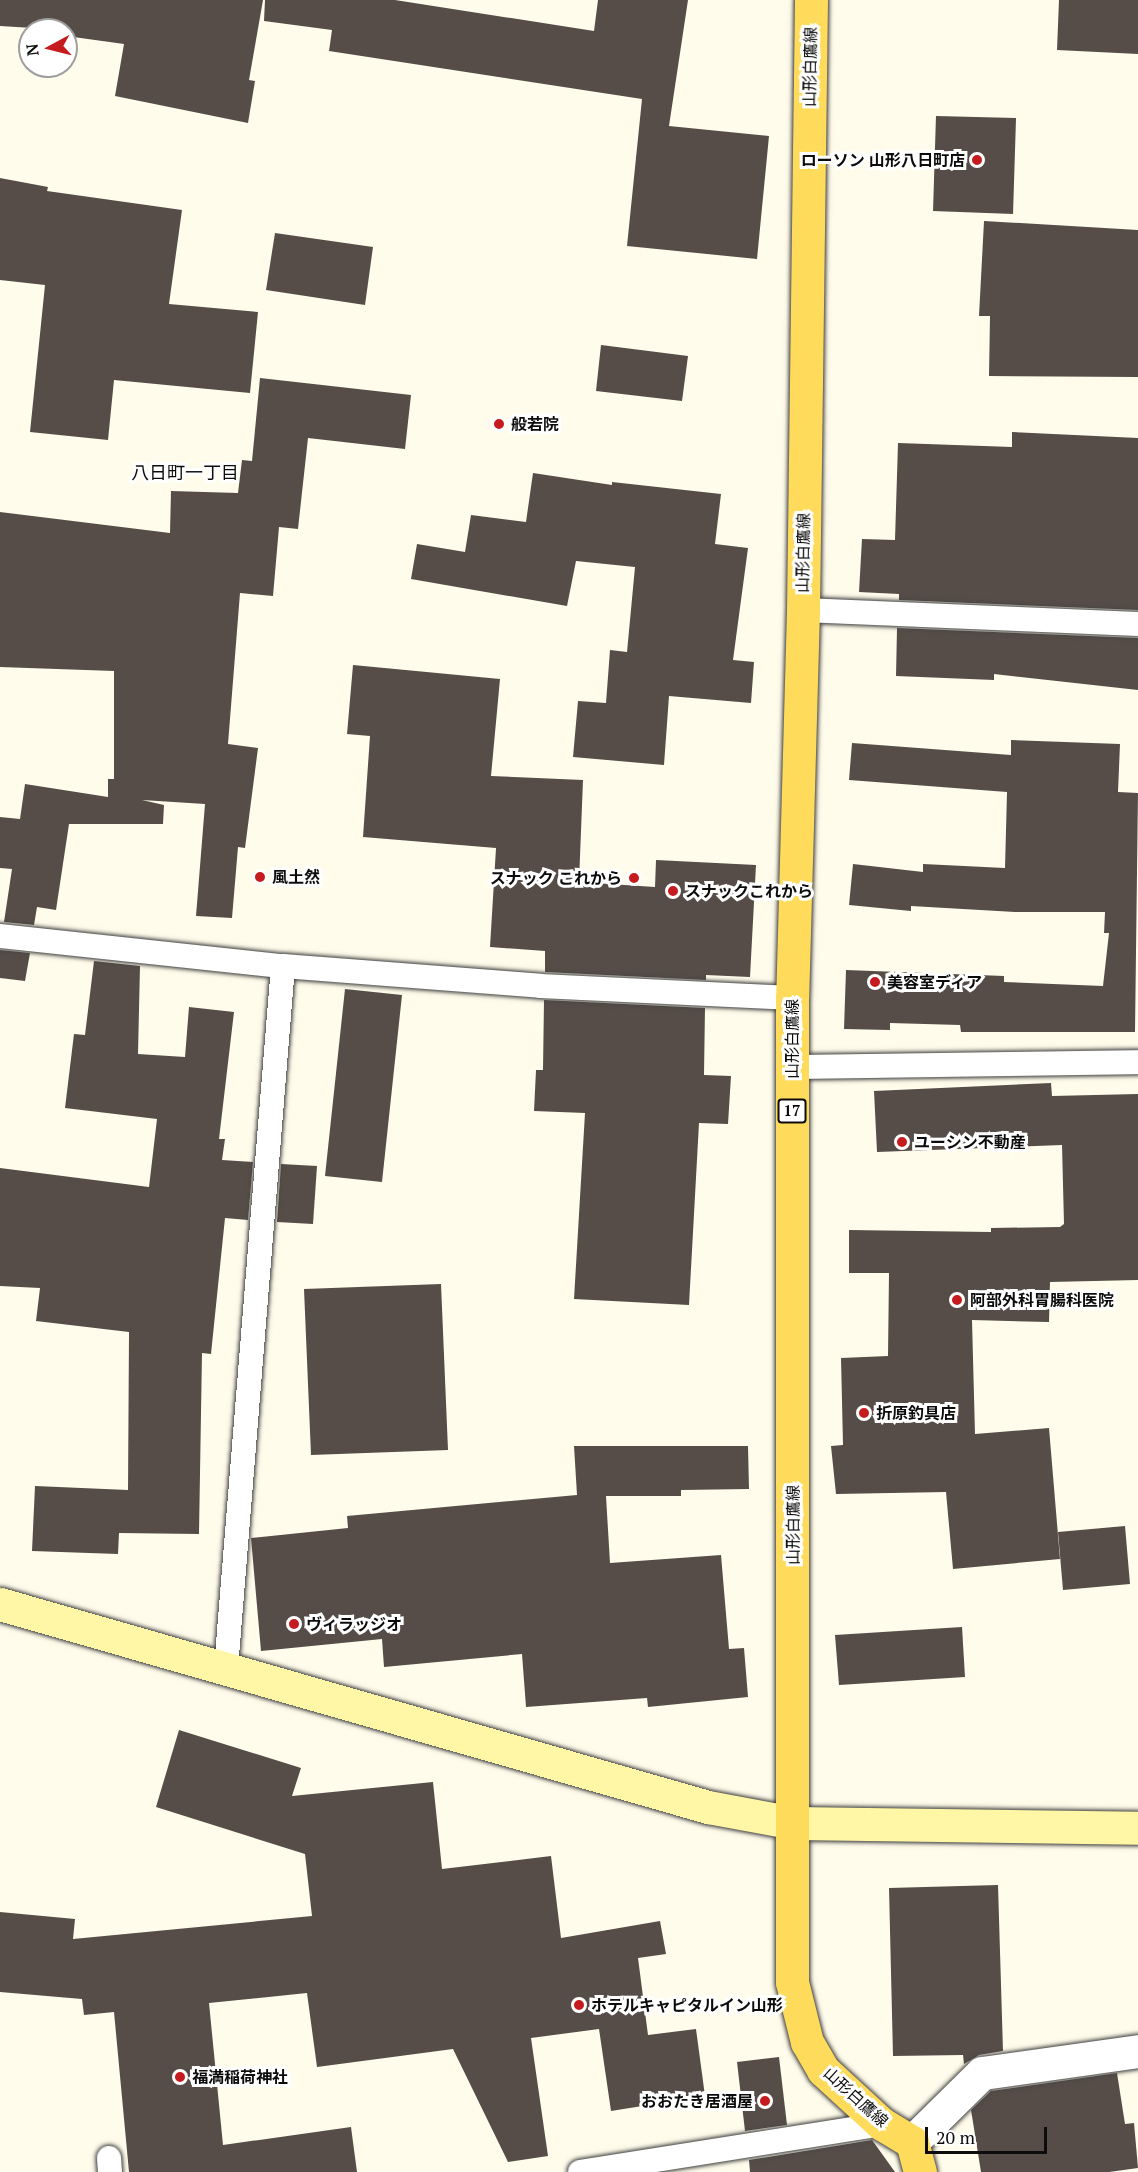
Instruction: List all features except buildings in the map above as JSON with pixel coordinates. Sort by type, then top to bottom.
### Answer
[{"type":"main road","name":"山形白鷹線","points":[[811,0],[802,610],[791,1067],[794,1823],[792,1982],[796,2009],[807,2042],[823,2070],[916,2157]]},
{"type":"street","points":[[0,1604],[708,1807],[794,1823],[1138,1828]]},
{"type":"street","points":[[916,2157],[982,2073],[1138,2051]]},
{"type":"lane","points":[[802,610],[1138,624]]},
{"type":"lane","points":[[0,936],[283,966],[540,986],[792,998]]},
{"type":"lane","points":[[226,1668],[283,966]]},
{"type":"lane","points":[[791,1067],[1138,1062]]},
{"type":"lane","points":[[580,2172],[882,2124]]},
{"type":"place","name":"ローソン 山形八日町店","points":[[977,160]]},
{"type":"place","name":"般若院","points":[[499,424]]},
{"type":"place","name":"風土然","points":[[260,877]]},
{"type":"place","name":"スナック これから","points":[[634,878]]},
{"type":"place","name":"スナックこれから","points":[[673,891]]},
{"type":"place","name":"美容室ディア","points":[[875,982]]},
{"type":"place","name":"ユーシン不動産","points":[[902,1142]]},
{"type":"place","name":"阿部外科胃腸科医院","points":[[957,1300]]},
{"type":"place","name":"折原釣具店","points":[[864,1413]]},
{"type":"place","name":"ヴィラッジオ","points":[[294,1624]]},
{"type":"place","name":"ホテルキャピタルイン山形","points":[[579,2005]]},
{"type":"place","name":"福満稲荷神社","points":[[180,2077]]},
{"type":"place","name":"おおたき居酒屋","points":[[765,2101]]},
{"type":"district","name":"八日町一丁目","points":[[185,472]]}]
